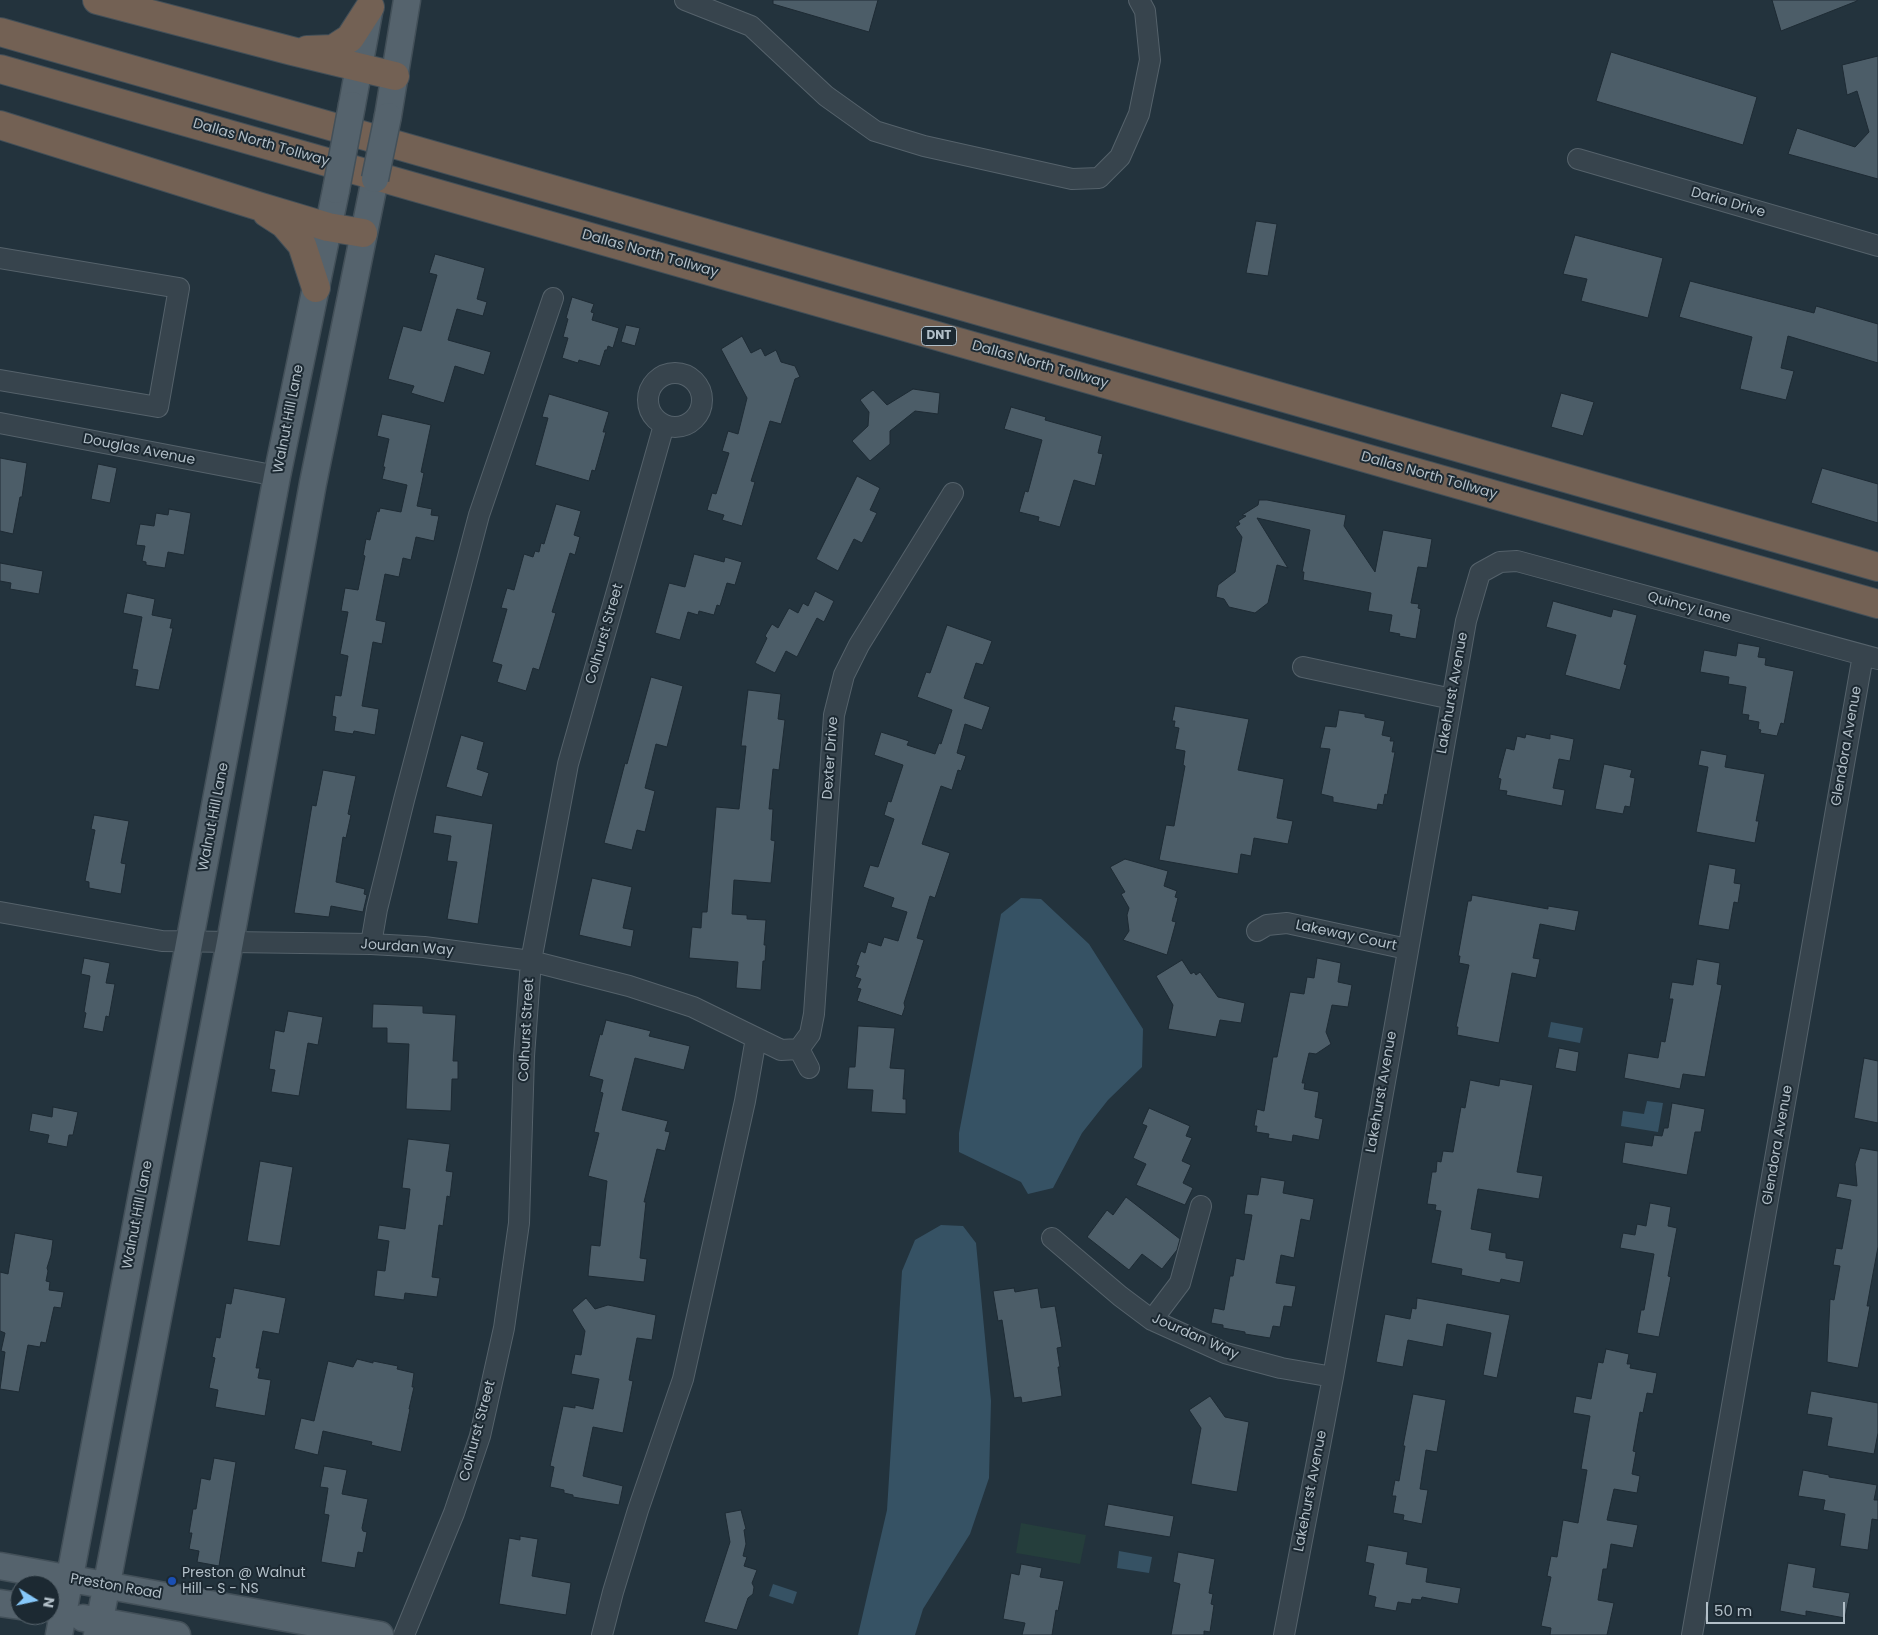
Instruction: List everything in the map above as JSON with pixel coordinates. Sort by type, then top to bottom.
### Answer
[{"type":"highway","points":[[97,0],[395,76]]},
{"type":"highway","points":[[292,51],[333,49],[350,38],[370,3]]},
{"type":"highway","points":[[0,32],[1878,567]]},
{"type":"highway","name":"Dallas North Tollway","points":[[0,68],[1878,604]]},
{"type":"highway","points":[[0,125],[328,227],[363,233]]},
{"type":"highway","points":[[258,206],[284,224],[302,246],[316,288]]},
{"type":"main road","points":[[98,1628],[230,942],[313,483],[388,116],[407,0]]},
{"type":"main road","name":"Walnut Hill Lane","points":[[60,1613],[70,1579],[278,476],[336,190],[370,3]]},
{"type":"main road","points":[[278,476],[313,483]]},
{"type":"main road","name":"Preston Road","points":[[0,1566],[380,1635]]},
{"type":"main road","points":[[60,1620],[98,1628],[177,1635]]},
{"type":"street","points":[[686,0],[751,26],[826,96],[875,131],[924,146],[1072,179],[1099,178],[1120,157],[1139,114],[1150,60],[1145,11],[1139,0]]},
{"type":"street","name":"Daria Drive","points":[[1578,159],[1878,246]]},
{"type":"street","points":[[0,258],[178,288],[158,407],[0,380]]},
{"type":"street","points":[[371,944],[377,909],[479,515],[553,298]]},
{"type":"street","name":"Douglas Avenue","points":[[0,424],[278,476]]},
{"type":"street","name":"Colhurst Street","points":[[404,1635],[454,1512],[480,1436],[504,1328],[519,1223],[524,1056],[531,961],[568,764],[664,425]]},
{"type":"street","name":"Dexter Drive","points":[[799,1049],[810,1034],[814,1014],[834,715],[844,675],[859,645],[953,493]]},
{"type":"street","name":"Quincy Lane","points":[[1500,562],[1517,561],[1871,657]]},
{"type":"street","name":"Lakehurst Avenue","points":[[1284,1635],[1333,1377],[1466,620],[1480,573],[1500,562]]},
{"type":"street","name":"Glendora Avenue","points":[[1692,1635],[1871,657]]},
{"type":"street","points":[[1303,667],[1452,698]]},
{"type":"street","name":"Jourdan Way","points":[[0,912],[162,941],[371,944],[424,947],[531,961],[629,986],[694,1007],[781,1050],[799,1049]]},
{"type":"street","name":"Lakeway Court","points":[[1257,932],[1268,925],[1287,922],[1407,949]]},
{"type":"street","points":[[602,1635],[638,1510],[683,1379],[745,1102],[756,1038]]},
{"type":"street","points":[[799,1049],[809,1068]]},
{"type":"street","points":[[1152,1320],[1180,1283],[1200,1206]]},
{"type":"street","name":"Jourdan Way","points":[[1052,1238],[1120,1296],[1152,1320],[1225,1353],[1281,1368],[1333,1377]]},
{"type":"green space","points":[[1021,1523],[1086,1535],[1080,1564],[1016,1553]]},
{"type":"water","points":[[1021,898],[1041,899],[1089,944],[1143,1029],[1142,1067],[1108,1100],[1082,1133],[1053,1188],[1028,1194],[1021,1182],[959,1152],[959,1133],[1001,914]]},
{"type":"water","points":[[1551,1022],[1583,1028],[1580,1043],[1548,1037]]},
{"type":"water","points":[[1647,1101],[1663,1103],[1658,1132],[1621,1126],[1623,1111],[1644,1114]]},
{"type":"water","points":[[941,1225],[963,1226],[976,1243],[991,1401],[989,1478],[970,1534],[923,1609],[915,1635],[858,1635],[887,1510],[902,1271],[915,1240]]},
{"type":"water","points":[[1119,1551],[1152,1557],[1149,1573],[1117,1568]]},
{"type":"water","points":[[773,1584],[797,1592],[793,1604],[769,1596]]},
{"type":"building","points":[[773,0],[878,0],[869,32],[773,4]]},
{"type":"building","points":[[1772,0],[1857,0],[1857,1],[1781,31]]},
{"type":"building","points":[[1611,52],[1757,97],[1743,145],[1596,101]]},
{"type":"building","points":[[1878,56],[1878,179],[1788,154],[1797,128],[1855,147],[1869,132],[1857,91],[1847,95],[1842,65]]},
{"type":"building","points":[[1256,221],[1277,224],[1268,276],[1246,273]]},
{"type":"building","points":[[1575,235],[1663,258],[1648,318],[1581,301],[1587,279],[1563,274]]},
{"type":"building","points":[[435,254],[485,268],[477,299],[487,302],[483,316],[457,309],[448,340],[491,352],[484,375],[455,366],[444,403],[411,393],[414,386],[388,379],[403,326],[421,331],[437,275],[429,273]]},
{"type":"building","points":[[1690,281],[1814,313],[1816,306],[1878,324],[1878,363],[1788,336],[1781,368],[1794,371],[1786,400],[1740,389],[1752,337],[1679,317]]},
{"type":"building","points":[[572,297],[594,304],[591,312],[594,313],[592,320],[619,328],[613,348],[608,346],[607,350],[605,350],[600,366],[579,360],[578,363],[562,358],[568,338],[563,337]]},
{"type":"building","points":[[626,325],[640,328],[635,346],[621,342]]},
{"type":"building","points":[[742,336],[751,353],[761,348],[765,356],[776,350],[781,362],[795,366],[800,377],[795,379],[781,424],[770,421],[751,481],[755,482],[742,526],[722,520],[724,515],[707,510],[712,493],[716,494],[729,453],[722,451],[728,431],[738,434],[747,398],[721,349]]},
{"type":"building","points":[[913,389],[940,393],[938,414],[915,411],[890,431],[890,444],[870,461],[852,441],[868,426],[869,412],[860,400],[873,390],[887,405]]},
{"type":"building","points":[[1561,393],[1594,402],[1583,436],[1551,427]]},
{"type":"building","points":[[549,394],[609,412],[603,432],[606,432],[595,471],[592,470],[589,481],[535,465],[548,418],[542,417]]},
{"type":"building","points":[[1011,407],[1046,417],[1045,420],[1102,436],[1098,453],[1103,454],[1095,486],[1074,480],[1060,527],[1038,521],[1039,517],[1019,512],[1025,491],[1028,492],[1042,440],[1004,429]]},
{"type":"building","points":[[382,414],[431,425],[421,472],[424,473],[417,506],[432,509],[431,515],[439,516],[434,541],[416,537],[411,560],[403,558],[399,577],[385,574],[376,620],[386,622],[382,644],[373,642],[362,706],[379,709],[375,735],[354,731],[353,734],[334,731],[336,717],[332,716],[335,695],[341,696],[348,656],[340,654],[348,612],[341,611],[345,588],[358,590],[365,556],[363,555],[366,539],[370,540],[377,511],[379,512],[380,508],[401,512],[407,485],[382,479],[389,439],[377,436]]},
{"type":"building","points":[[0,458],[27,463],[22,497],[20,497],[13,534],[0,531]]},
{"type":"building","points":[[98,464],[117,468],[110,503],[91,499]]},
{"type":"building","points":[[1822,468],[1878,484],[1878,523],[1811,503]]},
{"type":"building","points":[[857,476],[880,488],[870,510],[877,513],[862,543],[854,539],[838,571],[816,559]]},
{"type":"building","points":[[1259,500],[1346,515],[1344,526],[1375,572],[1383,530],[1432,539],[1427,568],[1418,567],[1411,603],[1419,604],[1418,608],[1421,609],[1416,639],[1389,632],[1392,615],[1368,611],[1371,593],[1303,580],[1304,572],[1302,572],[1310,530],[1257,518],[1288,568],[1277,565],[1268,603],[1255,613],[1229,607],[1224,599],[1216,597],[1218,585],[1235,572],[1242,537],[1235,527],[1240,524],[1238,521],[1246,516],[1242,515],[1258,505]]},
{"type":"building","points":[[556,504],[581,511],[574,535],[580,537],[575,555],[570,553],[552,612],[556,613],[539,670],[533,668],[526,691],[497,682],[502,665],[492,662],[507,609],[501,608],[507,588],[514,590],[524,554],[533,557],[535,551],[539,552],[541,543],[544,544]]},
{"type":"building","points":[[169,509],[191,513],[184,555],[168,552],[165,568],[146,565],[146,562],[142,561],[145,546],[136,545],[140,524],[154,526],[156,513],[168,515]]},
{"type":"building","points":[[694,554],[724,562],[725,557],[742,562],[735,585],[727,583],[720,606],[717,605],[714,615],[699,611],[698,615],[688,612],[680,640],[655,633],[669,583],[685,587]]},
{"type":"building","points":[[0,563],[43,571],[39,594],[10,589],[11,583],[0,581]]},
{"type":"building","points":[[815,591],[834,601],[824,622],[817,618],[797,657],[786,651],[775,673],[755,663],[767,638],[765,636],[772,624],[778,628],[789,608],[798,613],[803,603],[808,606]]},
{"type":"building","points":[[127,593],[155,599],[152,615],[172,619],[170,628],[173,628],[159,690],[135,686],[138,670],[132,669],[142,617],[123,613]]},
{"type":"building","points":[[1553,601],[1611,617],[1613,609],[1637,615],[1624,664],[1627,665],[1620,690],[1565,675],[1576,635],[1546,627]]},
{"type":"building","points":[[947,625],[992,641],[983,665],[976,663],[964,698],[990,707],[982,730],[965,724],[957,753],[966,756],[961,771],[958,770],[952,790],[941,786],[922,844],[950,853],[935,898],[930,896],[917,938],[924,940],[904,1003],[905,1007],[902,1016],[857,1001],[861,989],[857,988],[861,979],[855,977],[859,966],[856,965],[861,951],[865,953],[868,942],[881,946],[884,937],[898,941],[907,912],[891,907],[894,898],[863,887],[870,865],[878,867],[894,819],[884,815],[888,801],[891,802],[903,765],[874,755],[881,732],[909,741],[907,745],[935,754],[939,743],[941,744],[952,710],[917,697],[926,672],[930,673]]},
{"type":"building","points":[[1738,643],[1760,647],[1758,657],[1766,658],[1765,665],[1794,671],[1784,724],[1781,723],[1777,736],[1760,733],[1761,730],[1758,729],[1759,722],[1748,720],[1749,715],[1742,714],[1746,687],[1728,684],[1729,677],[1700,672],[1704,650],[1736,656]]},
{"type":"building","points":[[651,677],[683,686],[667,747],[656,744],[645,788],[655,791],[645,832],[637,830],[632,850],[604,843],[625,763],[627,764]]},
{"type":"building","points":[[748,690],[781,694],[778,719],[785,720],[779,770],[773,769],[769,809],[773,809],[771,840],[775,841],[771,883],[734,880],[732,914],[747,915],[747,919],[766,920],[765,961],[763,961],[761,990],[736,988],[738,962],[689,958],[692,927],[701,928],[702,912],[707,912],[716,807],[739,809],[746,746],[741,746]]},
{"type":"building","points":[[1175,706],[1249,719],[1238,770],[1284,779],[1277,818],[1293,821],[1288,844],[1254,838],[1251,856],[1241,854],[1238,874],[1159,860],[1166,825],[1174,826],[1185,766],[1183,765],[1185,751],[1175,749],[1179,728],[1174,727],[1175,721],[1172,721]]},
{"type":"building","points":[[1339,710],[1365,714],[1365,717],[1385,721],[1382,735],[1391,737],[1390,741],[1394,741],[1392,752],[1395,752],[1387,795],[1385,794],[1383,805],[1378,804],[1377,810],[1333,802],[1333,797],[1321,794],[1330,749],[1320,748],[1325,726],[1336,727]]},
{"type":"building","points":[[1526,734],[1550,739],[1550,734],[1574,739],[1570,761],[1559,759],[1553,788],[1565,790],[1562,806],[1506,795],[1507,791],[1499,790],[1501,779],[1498,778],[1506,748],[1514,750],[1517,736],[1525,738]]},
{"type":"building","points":[[461,735],[484,742],[477,769],[489,773],[482,797],[446,787]]},
{"type":"building","points":[[1701,750],[1727,755],[1725,767],[1765,774],[1756,821],[1759,821],[1755,843],[1696,832],[1708,767],[1698,765]]},
{"type":"building","points":[[1604,764],[1632,770],[1630,777],[1635,778],[1630,807],[1625,806],[1623,814],[1595,809]]},
{"type":"building","points":[[323,770],[356,776],[348,814],[351,815],[346,838],[343,837],[336,882],[365,889],[364,894],[367,895],[363,912],[331,906],[329,917],[294,913],[312,805],[316,806]]},
{"type":"building","points":[[94,815],[129,821],[121,863],[126,864],[121,894],[89,888],[89,882],[85,881],[95,830],[91,829]]},
{"type":"building","points":[[436,815],[493,824],[478,924],[447,919],[457,862],[447,861],[451,836],[433,833]]},
{"type":"building","points":[[1125,859],[1168,871],[1164,886],[1177,891],[1175,897],[1178,898],[1172,921],[1176,922],[1167,955],[1123,940],[1129,931],[1127,915],[1129,908],[1121,894],[1125,892],[1110,867]]},
{"type":"building","points":[[1709,864],[1736,869],[1734,883],[1741,884],[1738,903],[1734,902],[1729,930],[1698,925]]},
{"type":"building","points":[[592,878],[632,887],[623,928],[634,930],[631,947],[579,935]]},
{"type":"building","points":[[1472,895],[1548,909],[1548,906],[1579,911],[1575,931],[1540,924],[1533,958],[1540,959],[1536,978],[1512,973],[1499,1043],[1457,1035],[1458,1027],[1456,1027],[1469,965],[1459,963],[1460,956],[1458,956],[1468,901],[1471,901]]},
{"type":"building","points":[[84,958],[110,963],[106,983],[115,984],[109,1017],[106,1016],[103,1032],[83,1028],[90,976],[81,974]]},
{"type":"building","points":[[1317,958],[1341,963],[1338,982],[1352,985],[1348,1007],[1332,1005],[1326,1032],[1331,1044],[1316,1054],[1309,1053],[1302,1083],[1305,1083],[1304,1089],[1319,1092],[1315,1117],[1323,1119],[1319,1140],[1293,1135],[1292,1142],[1268,1138],[1269,1134],[1256,1132],[1257,1126],[1254,1126],[1257,1109],[1264,1111],[1273,1057],[1277,1057],[1290,992],[1304,994],[1307,977],[1314,978]]},
{"type":"building","points":[[1697,959],[1720,963],[1717,984],[1722,985],[1705,1077],[1683,1074],[1680,1089],[1624,1078],[1628,1053],[1658,1058],[1661,1041],[1665,1042],[1673,999],[1669,999],[1672,982],[1693,985]]},
{"type":"building","points":[[1182,960],[1191,974],[1194,972],[1196,975],[1200,972],[1218,997],[1245,1003],[1241,1023],[1220,1020],[1216,1037],[1168,1029],[1173,1005],[1156,976]]},
{"type":"building","points":[[373,1004],[423,1006],[423,1013],[456,1015],[453,1061],[458,1061],[458,1079],[452,1079],[451,1111],[406,1109],[409,1044],[387,1043],[387,1028],[372,1028]]},
{"type":"building","points":[[288,1011],[323,1017],[318,1045],[308,1043],[299,1096],[271,1092],[275,1070],[269,1069],[275,1030],[284,1032]]},
{"type":"building","points":[[606,1020],[651,1031],[649,1036],[690,1046],[684,1070],[635,1058],[622,1110],[668,1121],[665,1131],[670,1132],[665,1151],[657,1149],[644,1202],[646,1202],[640,1258],[647,1259],[644,1282],[588,1276],[591,1245],[600,1246],[607,1181],[588,1176],[599,1133],[594,1132],[603,1093],[600,1092],[603,1080],[589,1076],[600,1034],[602,1035]]},
{"type":"building","points":[[858,1026],[895,1028],[890,1068],[905,1069],[903,1099],[906,1099],[906,1114],[871,1112],[873,1090],[847,1089],[849,1067],[855,1067]]},
{"type":"building","points":[[1559,1048],[1579,1052],[1576,1072],[1555,1068]]},
{"type":"building","points":[[1864,1058],[1878,1061],[1878,1123],[1854,1118]]},
{"type":"building","points":[[1500,1079],[1533,1085],[1517,1172],[1543,1176],[1539,1199],[1478,1189],[1471,1229],[1492,1233],[1489,1250],[1506,1253],[1506,1258],[1524,1261],[1520,1283],[1501,1279],[1500,1283],[1461,1275],[1462,1269],[1431,1263],[1441,1211],[1435,1210],[1436,1205],[1427,1204],[1432,1172],[1436,1172],[1437,1161],[1441,1162],[1443,1151],[1453,1152],[1461,1107],[1465,1108],[1470,1080],[1499,1086]]},
{"type":"building","points":[[1672,1103],[1705,1109],[1701,1132],[1695,1132],[1687,1175],[1622,1163],[1625,1142],[1652,1146],[1654,1135],[1662,1136],[1664,1128],[1668,1128]]},
{"type":"building","points":[[53,1107],[78,1112],[73,1135],[69,1135],[67,1147],[47,1143],[49,1135],[29,1131],[32,1113],[52,1117]]},
{"type":"building","points":[[1149,1108],[1190,1126],[1186,1136],[1192,1138],[1182,1161],[1191,1165],[1183,1183],[1193,1188],[1185,1205],[1136,1185],[1146,1164],[1133,1158],[1147,1126],[1142,1124]]},
{"type":"building","points":[[408,1139],[450,1144],[446,1171],[453,1172],[450,1197],[447,1196],[443,1226],[439,1225],[432,1277],[440,1278],[437,1297],[405,1293],[404,1300],[374,1296],[377,1270],[385,1271],[389,1241],[377,1239],[379,1225],[405,1229],[410,1189],[402,1188]]},
{"type":"building","points":[[1860,1148],[1878,1151],[1878,1247],[1867,1306],[1870,1306],[1858,1368],[1827,1362],[1830,1299],[1834,1300],[1840,1266],[1833,1265],[1836,1248],[1842,1249],[1851,1200],[1836,1197],[1839,1183],[1857,1186],[1855,1164]]},
{"type":"building","points":[[260,1161],[293,1167],[280,1246],[247,1241]]},
{"type":"building","points":[[1261,1177],[1285,1181],[1283,1193],[1314,1199],[1310,1221],[1301,1219],[1294,1258],[1281,1255],[1276,1283],[1296,1286],[1292,1307],[1284,1306],[1280,1327],[1273,1326],[1270,1338],[1245,1334],[1245,1332],[1223,1328],[1223,1325],[1211,1323],[1214,1308],[1224,1310],[1230,1276],[1233,1276],[1236,1258],[1244,1260],[1252,1215],[1244,1214],[1247,1194],[1258,1195]]},
{"type":"building","points":[[1126,1197],[1180,1239],[1177,1250],[1162,1269],[1142,1254],[1129,1270],[1087,1237],[1107,1210],[1113,1215]]},
{"type":"building","points":[[1650,1203],[1671,1207],[1668,1226],[1677,1228],[1668,1276],[1671,1277],[1659,1337],[1637,1333],[1641,1310],[1644,1310],[1654,1254],[1620,1248],[1623,1233],[1635,1235],[1637,1224],[1646,1226]]},
{"type":"building","points":[[15,1233],[53,1240],[46,1281],[50,1282],[49,1290],[64,1292],[61,1308],[54,1307],[46,1343],[41,1342],[40,1347],[28,1345],[19,1392],[0,1389],[5,1352],[1,1351],[5,1333],[0,1331],[0,1272],[8,1274]]},
{"type":"building","points":[[234,1288],[286,1298],[279,1334],[263,1331],[256,1368],[260,1368],[258,1378],[271,1380],[265,1416],[215,1407],[218,1390],[209,1388],[215,1358],[212,1357],[216,1337],[220,1338],[226,1303],[231,1304]]},
{"type":"building","points":[[1014,1288],[1015,1292],[1038,1288],[1041,1308],[1055,1306],[1062,1347],[1057,1348],[1062,1396],[1022,1403],[1021,1397],[1014,1398],[1002,1320],[998,1321],[993,1291]]},
{"type":"building","points":[[586,1298],[595,1309],[608,1305],[656,1315],[652,1340],[637,1338],[629,1380],[633,1381],[623,1433],[593,1427],[583,1476],[623,1486],[619,1505],[573,1497],[573,1495],[564,1493],[564,1490],[550,1487],[554,1467],[550,1466],[563,1406],[575,1408],[575,1405],[593,1409],[599,1379],[571,1374],[575,1354],[581,1355],[585,1331],[572,1310]]},
{"type":"building","points":[[1417,1298],[1510,1315],[1497,1378],[1483,1375],[1491,1333],[1447,1324],[1443,1347],[1408,1340],[1403,1367],[1376,1362],[1385,1314],[1410,1319],[1412,1308],[1416,1309]]},
{"type":"building","points":[[1606,1349],[1629,1354],[1627,1364],[1631,1364],[1630,1368],[1657,1373],[1653,1394],[1647,1393],[1643,1413],[1640,1412],[1633,1451],[1636,1452],[1632,1474],[1640,1476],[1637,1493],[1614,1489],[1607,1520],[1638,1525],[1633,1548],[1611,1544],[1607,1569],[1603,1569],[1598,1600],[1614,1603],[1607,1635],[1550,1635],[1551,1628],[1541,1626],[1551,1577],[1547,1576],[1551,1556],[1557,1557],[1563,1520],[1578,1523],[1587,1470],[1581,1469],[1590,1416],[1573,1413],[1576,1396],[1591,1399],[1598,1362],[1603,1363]]},
{"type":"building","points":[[357,1359],[398,1366],[397,1369],[414,1373],[412,1387],[414,1387],[401,1452],[371,1445],[372,1442],[323,1431],[318,1455],[294,1449],[301,1418],[314,1421],[328,1361],[353,1367]]},
{"type":"building","points":[[1811,1391],[1878,1403],[1878,1433],[1874,1454],[1827,1446],[1832,1418],[1807,1414]]},
{"type":"building","points":[[1413,1394],[1446,1400],[1437,1452],[1426,1450],[1420,1489],[1428,1490],[1422,1524],[1403,1520],[1404,1515],[1393,1513],[1396,1496],[1392,1496],[1395,1480],[1399,1481],[1405,1446],[1403,1446]]},
{"type":"building","points":[[1210,1396],[1225,1417],[1249,1422],[1237,1492],[1191,1484],[1201,1428],[1189,1410]]},
{"type":"building","points":[[214,1458],[236,1462],[219,1566],[197,1562],[199,1551],[189,1549],[192,1533],[189,1533],[193,1509],[196,1509],[201,1478],[210,1480]]},
{"type":"building","points":[[324,1466],[347,1470],[342,1494],[368,1499],[362,1528],[363,1531],[367,1532],[363,1553],[358,1552],[355,1568],[321,1562],[329,1515],[324,1514],[328,1488],[320,1487]]},
{"type":"building","points":[[1803,1470],[1829,1475],[1829,1477],[1877,1485],[1874,1500],[1878,1500],[1878,1520],[1872,1519],[1868,1550],[1840,1546],[1845,1514],[1823,1510],[1825,1500],[1798,1496]]},
{"type":"building","points":[[1108,1504],[1174,1516],[1170,1537],[1104,1526]]},
{"type":"building","points":[[741,1510],[746,1529],[744,1530],[746,1544],[743,1556],[747,1557],[744,1566],[757,1570],[752,1583],[754,1587],[753,1594],[748,1598],[737,1630],[704,1622],[730,1542],[725,1513]]},
{"type":"building","points":[[520,1536],[538,1539],[532,1576],[571,1583],[566,1615],[499,1604],[509,1538],[520,1540]]},
{"type":"building","points":[[1368,1545],[1408,1552],[1406,1564],[1428,1568],[1426,1582],[1461,1588],[1458,1604],[1422,1597],[1421,1600],[1412,1599],[1411,1604],[1398,1602],[1396,1611],[1374,1607],[1376,1597],[1368,1595],[1374,1564],[1365,1562]]},
{"type":"building","points":[[1178,1552],[1215,1559],[1209,1593],[1213,1594],[1211,1604],[1214,1605],[1210,1632],[1204,1631],[1204,1635],[1171,1635],[1180,1584],[1173,1582]]},
{"type":"building","points":[[1788,1563],[1816,1568],[1813,1587],[1850,1593],[1845,1618],[1806,1611],[1806,1616],[1780,1611]]},
{"type":"building","points":[[1021,1564],[1042,1568],[1040,1577],[1064,1581],[1058,1611],[1056,1610],[1052,1635],[1022,1635],[1025,1623],[1003,1619],[1011,1573],[1019,1575]]},
{"type":"place","name":"Preston @ Walnut Hill - S - NS","points":[[172,1581]]}]
